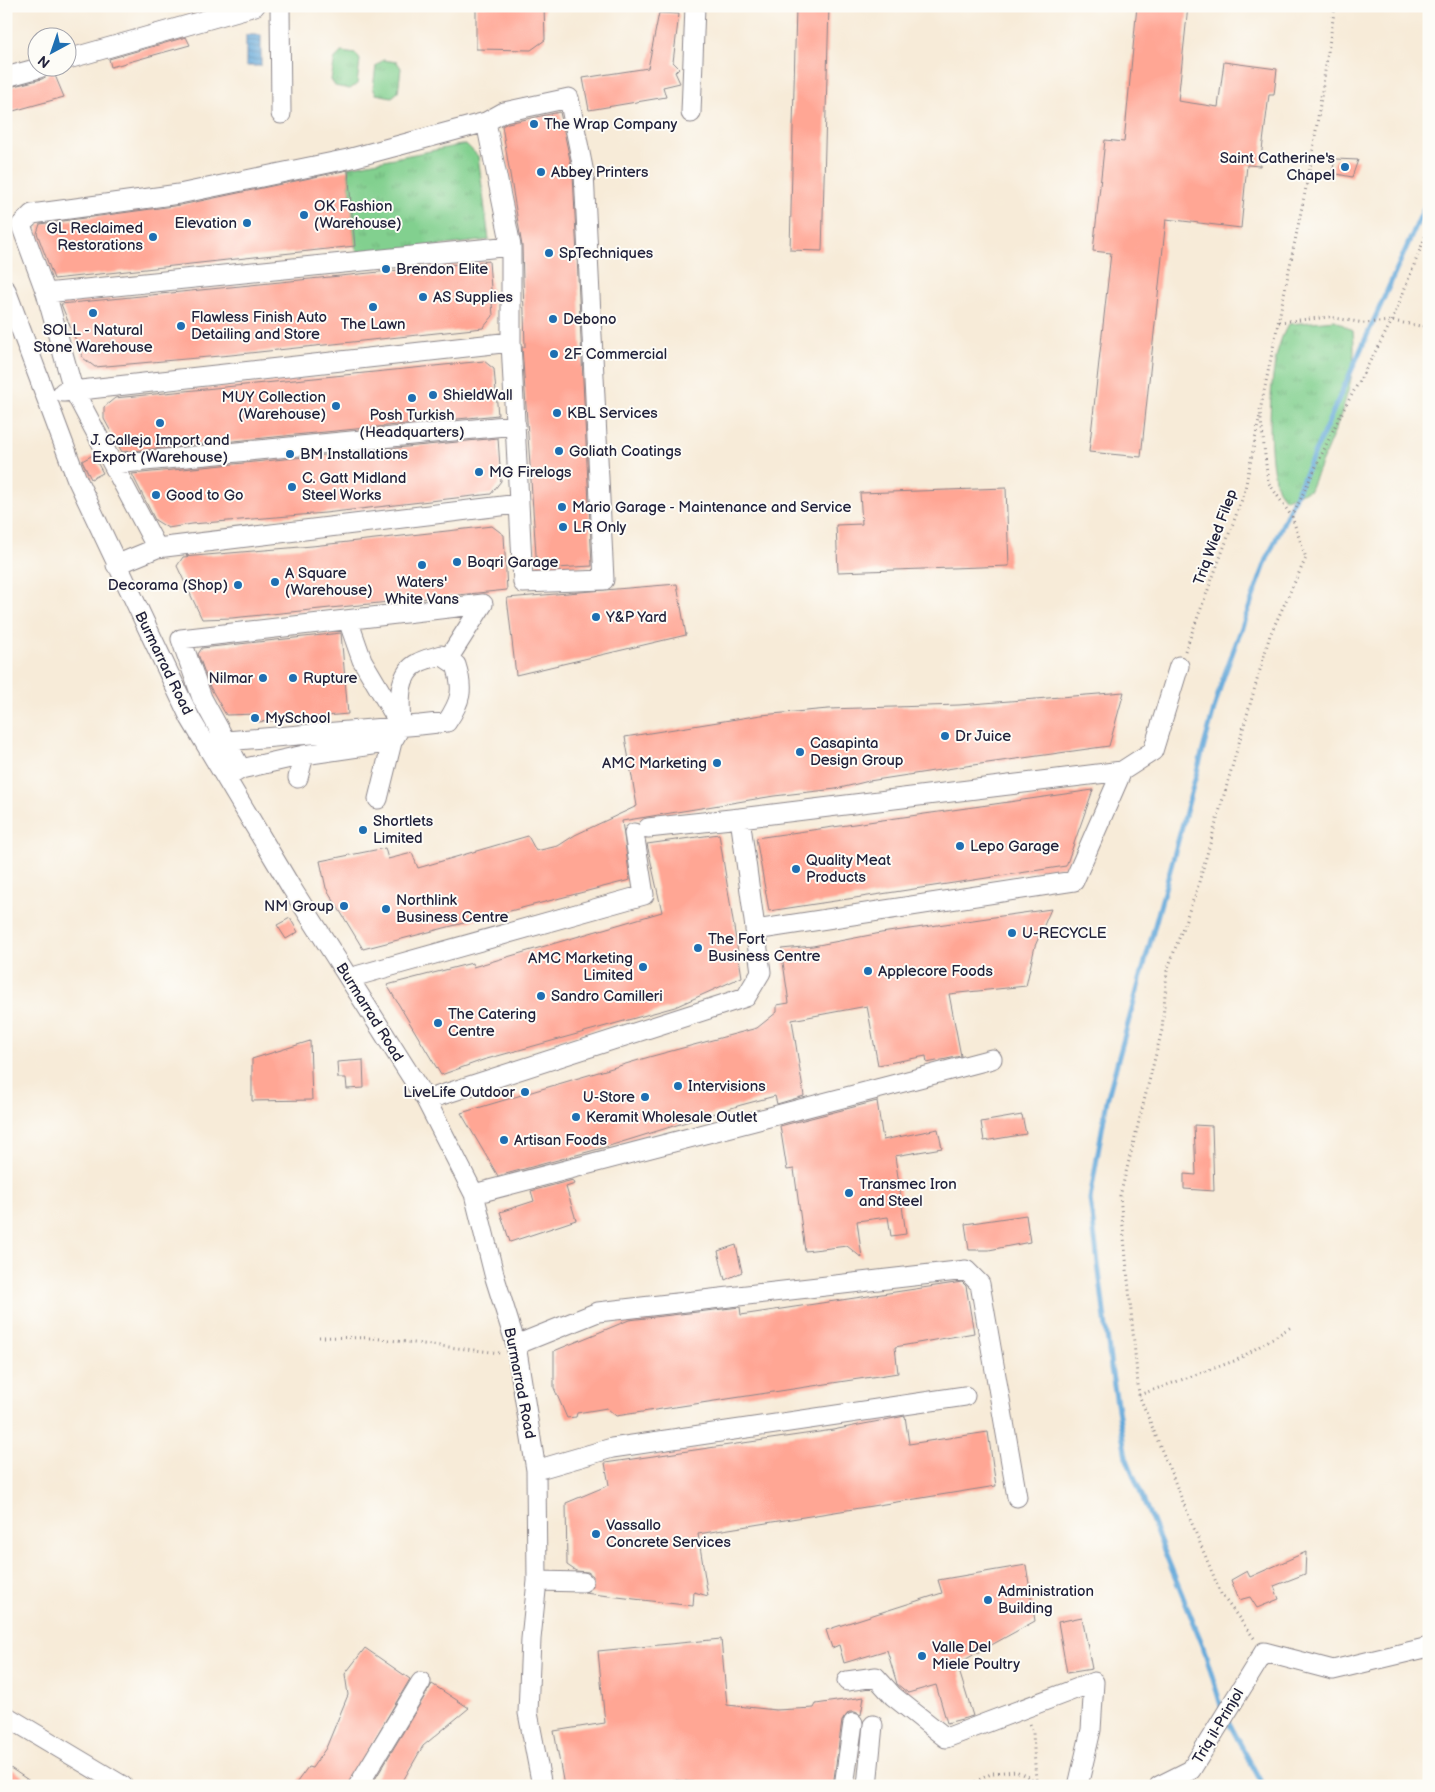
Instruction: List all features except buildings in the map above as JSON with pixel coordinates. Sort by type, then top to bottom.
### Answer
[{"type":"street","points":[[78,56],[255,6]]},
{"type":"street","points":[[280,6],[281,114]]},
{"type":"street","points":[[691,113],[695,6]]},
{"type":"street","points":[[6,77],[28,71]]},
{"type":"street","points":[[157,548],[73,389],[46,293],[21,225],[32,214],[188,192],[348,159],[486,122],[504,112],[569,98],[584,173],[604,580],[523,583],[511,342],[510,246],[486,122]]},
{"type":"street","points":[[46,293],[510,246]]},
{"type":"street","name":"Burmarrad Road","points":[[6,290],[76,476],[116,565],[190,718],[205,743],[233,773],[349,978],[426,1100],[474,1194],[495,1278],[517,1349],[536,1470],[536,1581],[528,1713],[542,1786]]},
{"type":"street","points":[[47,396],[73,389],[511,342]]},
{"type":"street","points":[[114,464],[516,425]]},
{"type":"street","points":[[116,565],[157,548],[518,504]]},
{"type":"street","points":[[378,799],[396,734],[403,680],[416,664],[441,655],[448,660],[456,665],[462,681],[459,704],[446,722],[396,734],[304,755],[233,773],[225,740],[202,698],[181,639],[483,604],[448,660]]},
{"type":"street","points":[[348,620],[362,660],[396,734]]},
{"type":"street","points":[[349,978],[644,895],[641,830],[1122,771],[1153,752],[1180,666]]},
{"type":"street","points":[[205,743],[225,740],[396,734]]},
{"type":"street","points":[[298,778],[304,755]]},
{"type":"street","points":[[755,930],[1074,881],[1122,771]]},
{"type":"street","points":[[426,1100],[746,997],[761,972],[740,818]]},
{"type":"street","points":[[474,1194],[992,1058]]},
{"type":"street","points":[[517,1349],[598,1312],[966,1270],[980,1284],[1017,1497]]},
{"type":"street","points":[[536,1470],[612,1448],[966,1396]]},
{"type":"street","points":[[536,1581],[583,1582]]},
{"type":"street","points":[[1264,1652],[1333,1670],[1429,1647]]},
{"type":"street","name":"Triq il-Prinjol","points":[[1159,1786],[1191,1770],[1264,1652]]},
{"type":"street","points":[[847,1681],[876,1677],[893,1696],[946,1738],[1094,1682],[1091,1730],[1078,1786]]},
{"type":"street","points":[[358,1786],[422,1682]]},
{"type":"street","points":[[6,1716],[123,1786]]},
{"type":"street","points":[[844,1786],[853,1724]]},
{"type":"street","points":[[868,1786],[874,1725]]},
{"type":"path","name":"Triq Wied Filep","points":[[1180,666],[1244,494],[1311,163],[1335,6]]},
{"type":"path","points":[[1292,517],[1338,420],[1392,321],[1429,227]]},
{"type":"path","points":[[1278,322],[1329,317],[1364,323],[1392,321],[1426,327],[1429,330]]},
{"type":"path","points":[[1260,412],[1268,482],[1292,517],[1306,558],[1270,635],[1197,889],[1167,971],[1162,1030],[1120,1196],[1139,1395],[1220,1594],[1264,1652]]},
{"type":"path","points":[[1139,1395],[1237,1360],[1292,1327]]},
{"type":"path","points":[[319,1337],[372,1338],[483,1353],[517,1349]]},
{"type":"path","points":[[1025,1709],[1033,1733],[1036,1781],[1039,1786]]},
{"type":"path","points":[[966,1786],[992,1773],[1016,1771],[1036,1781]]},
{"type":"green space","points":[[341,52],[356,54],[360,60],[357,84],[350,89],[335,86],[331,80],[335,58]]},
{"type":"green space","points":[[383,60],[397,62],[401,68],[398,92],[392,97],[376,94],[373,88],[376,66]]},
{"type":"green space","points":[[466,144],[478,156],[489,240],[359,255],[355,246],[348,167]]},
{"type":"green space","points":[[1335,320],[1353,331],[1354,352],[1348,392],[1342,412],[1310,490],[1285,499],[1277,487],[1271,451],[1271,403],[1276,357],[1289,324]]},
{"type":"water","points":[[246,35],[261,35],[261,66],[246,66]]},
{"type":"waterway","points":[[1222,1709],[1203,1646],[1126,1457],[1111,1368],[1090,1199],[1107,1100],[1221,684],[1267,559],[1429,197]]},
{"type":"waterway","points":[[1227,1719],[1263,1786]]},
{"type":"place","name":"The Wrap Company","points":[[534,124]]},
{"type":"place","name":"Saint Catherine's Chapel","points":[[1345,167]]},
{"type":"place","name":"Abbey Printers","points":[[541,172]]},
{"type":"place","name":"OK Fashion (Warehouse)","points":[[304,215]]},
{"type":"place","name":"Elevation","points":[[247,223]]},
{"type":"place","name":"GL Reclaimed Restorations","points":[[153,237]]},
{"type":"place","name":"SpTechniques","points":[[549,253]]},
{"type":"place","name":"Brendon Elite","points":[[386,269]]},
{"type":"place","name":"AS Supplies","points":[[423,297]]},
{"type":"place","name":"The Lawn","points":[[373,307]]},
{"type":"place","name":"SOLL - Natural Stone Warehouse","points":[[93,313]]},
{"type":"place","name":"Debono","points":[[553,319]]},
{"type":"place","name":"Flawless Finish Auto Detailing and Store","points":[[181,326]]},
{"type":"place","name":"2F Commercial","points":[[554,354]]},
{"type":"place","name":"ShieldWall","points":[[433,395]]},
{"type":"place","name":"Posh Turkish (Headquarters)","points":[[412,398]]},
{"type":"place","name":"MUY Collection (Warehouse)","points":[[336,406]]},
{"type":"place","name":"KBL Services","points":[[557,413]]},
{"type":"place","name":"J. Calleja Import and Export (Warehouse)","points":[[160,423]]},
{"type":"place","name":"Goliath Coatings","points":[[559,451]]},
{"type":"place","name":"BM Installations","points":[[290,454]]},
{"type":"place","name":"MG Firelogs","points":[[479,472]]},
{"type":"place","name":"C. Gatt Midland Steel Works","points":[[292,487]]},
{"type":"place","name":"Good to Go","points":[[156,495]]},
{"type":"place","name":"Mario Garage - Maintenance and Service","points":[[562,507]]},
{"type":"place","name":"LR Only","points":[[563,527]]},
{"type":"place","name":"Boqri Garage","points":[[457,562]]},
{"type":"place","name":"Waters' White Vans","points":[[422,565]]},
{"type":"place","name":"A Square (Warehouse)","points":[[275,582]]},
{"type":"place","name":"Decorama (Shop)","points":[[238,585]]},
{"type":"place","name":"Y&P Yard","points":[[596,617]]},
{"type":"place","name":"Nilmar","points":[[263,678]]},
{"type":"place","name":"Rupture","points":[[293,678]]},
{"type":"place","name":"MySchool","points":[[255,718]]},
{"type":"place","name":"Dr Juice","points":[[945,736]]},
{"type":"place","name":"Casapinta Design Group","points":[[800,752]]},
{"type":"place","name":"AMC Marketing","points":[[717,763]]},
{"type":"place","name":"Shortlets Limited","points":[[363,830]]},
{"type":"place","name":"Lepo Garage","points":[[960,846]]},
{"type":"place","name":"Quality Meat Products","points":[[796,869]]},
{"type":"place","name":"NM Group","points":[[344,906]]},
{"type":"place","name":"Northlink Business Centre","points":[[386,909]]},
{"type":"place","name":"U-RECYCLE","points":[[1012,933]]},
{"type":"place","name":"The Fort Business Centre","points":[[698,948]]},
{"type":"place","name":"AMC Marketing Limited","points":[[643,967]]},
{"type":"place","name":"Applecore Foods","points":[[868,971]]},
{"type":"place","name":"Sandro Camilleri","points":[[541,996]]},
{"type":"place","name":"The Catering Centre","points":[[438,1023]]},
{"type":"place","name":"Intervisions","points":[[678,1086]]},
{"type":"place","name":"LiveLife Outdoor","points":[[525,1092]]},
{"type":"place","name":"U-Store","points":[[645,1097]]},
{"type":"place","name":"Keramit Wholesale Outlet","points":[[576,1117]]},
{"type":"place","name":"Artisan Foods","points":[[504,1140]]},
{"type":"place","name":"Transmec Iron and Steel","points":[[849,1193]]},
{"type":"place","name":"Vassallo Concrete Services","points":[[596,1534]]},
{"type":"place","name":"Administration Building","points":[[988,1600]]},
{"type":"place","name":"Valle Del Miele Poultry","points":[[922,1656]]}]
